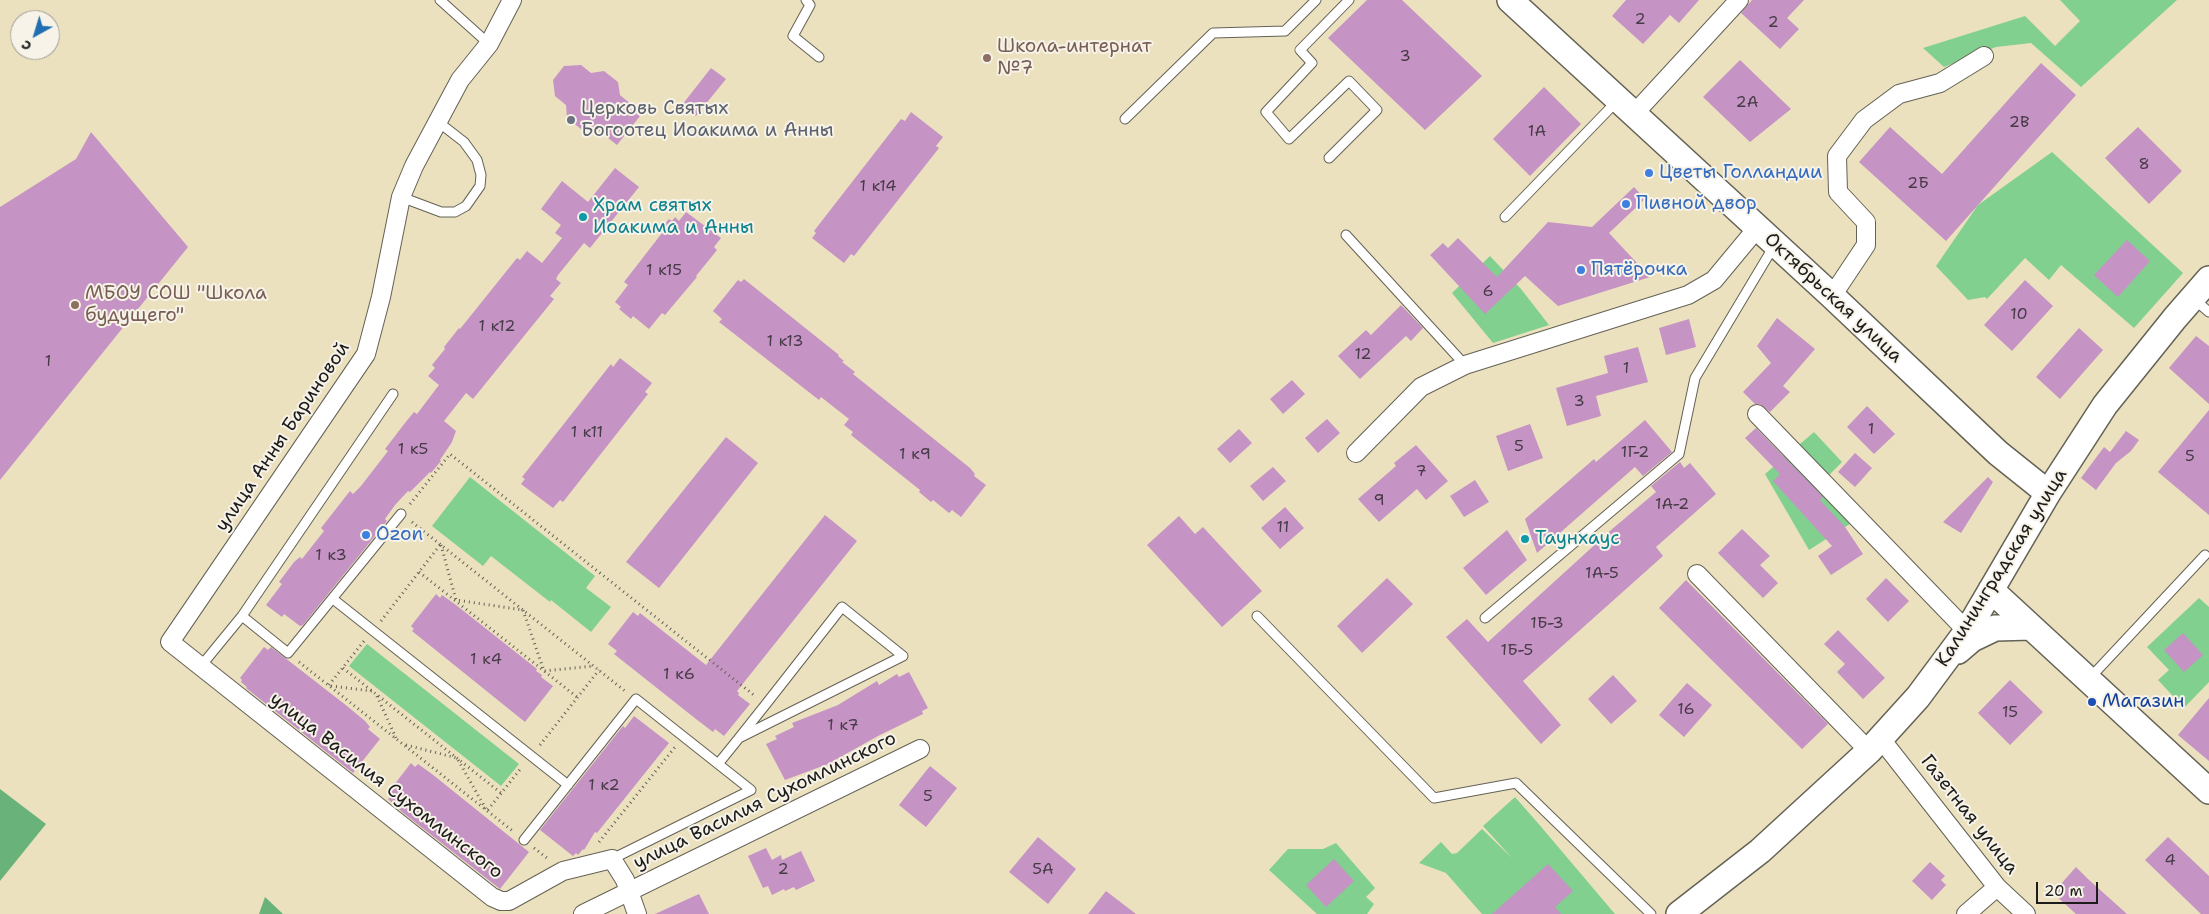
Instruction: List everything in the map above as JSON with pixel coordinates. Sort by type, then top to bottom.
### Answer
[{"type":"street","name":"улица Анны Бариновой","points":[[170,642],[366,354],[381,297],[401,197],[414,166],[460,80],[489,44],[512,0]]},
{"type":"street","name":"Октябрьская улица","points":[[1510,0],[1767,235],[1998,453],[2048,493]]},
{"type":"street","points":[[1626,106],[1738,0]]},
{"type":"street","points":[[1832,296],[1866,245],[1866,222],[1838,192],[1837,156],[1864,120],[1898,94],[1940,83],[1984,56]]},
{"type":"street","points":[[1356,453],[1421,386],[1465,365],[1688,295],[1714,280],[1767,235]]},
{"type":"street","name":"Калининградская улица","points":[[1680,914],[1760,850],[1875,745],[1918,697],[1967,631],[2048,493],[2105,405],[2201,305],[2209,280]]},
{"type":"street","points":[[1757,414],[1967,631]]},
{"type":"street","name":"Газетная улица","points":[[1696,574],[1875,745],[1997,887],[2026,914]]},
{"type":"street","points":[[1991,590],[2209,791]]},
{"type":"street","points":[[1946,660],[1972,639],[1995,628],[2031,627]]},
{"type":"street","name":"улица Василия Сухомлинского","points":[[170,642],[492,897],[501,901],[509,901],[571,870],[612,859],[625,880],[628,892]]},
{"type":"street","name":"улица Василия Сухомлинского","points":[[583,914],[920,749]]},
{"type":"street","points":[[1966,914],[1997,887]]},
{"type":"street","points":[[628,892],[637,914]]},
{"type":"lane","points":[[440,0],[489,44]]},
{"type":"lane","points":[[806,0],[810,5],[793,36],[819,57]]},
{"type":"lane","points":[[1124,118],[1213,33],[1285,30],[1316,0]]},
{"type":"lane","points":[[1329,158],[1377,110],[1349,81],[1290,139],[1266,112],[1312,63],[1300,50],[1349,0]]},
{"type":"lane","points":[[1505,217],[1626,106]]},
{"type":"lane","points":[[401,197],[441,212],[455,212],[466,206],[480,186],[481,175],[478,160],[464,142],[437,121]]},
{"type":"lane","points":[[1346,235],[1465,365]]},
{"type":"lane","points":[[1485,618],[1679,454],[1696,378],[1767,235]]},
{"type":"lane","points":[[201,666],[242,616],[393,394]]},
{"type":"lane","points":[[242,616],[288,653],[402,514]]},
{"type":"lane","points":[[2089,680],[2205,555]]},
{"type":"lane","points":[[333,599],[568,785]]},
{"type":"lane","points":[[718,764],[842,608],[903,656],[739,738]]},
{"type":"lane","points":[[1257,616],[1434,798],[1516,783],[1651,914]]},
{"type":"lane","points":[[524,840],[636,700],[751,790],[612,859]]},
{"type":"path","points":[[636,700],[402,514],[450,454],[766,704]]},
{"type":"path","points":[[329,686],[441,545]]},
{"type":"path","points":[[441,545],[456,600]]},
{"type":"path","points":[[419,572],[578,697]]},
{"type":"path","points":[[456,600],[524,610]]},
{"type":"path","points":[[524,610],[544,671]]},
{"type":"path","points":[[288,653],[524,840],[571,870],[683,737]]},
{"type":"path","points":[[544,671],[594,666]]},
{"type":"path","points":[[343,668],[501,793]]},
{"type":"path","points":[[487,811],[599,670]]},
{"type":"path","points":[[329,686],[372,691]]},
{"type":"path","points":[[377,695],[396,739]]},
{"type":"path","points":[[403,744],[456,758],[487,811]]},
{"type":"green space","points":[[2060,0],[2177,0],[2081,87],[2031,43],[1996,47],[1944,67],[1923,48],[2025,16],[2055,46],[2080,21]]},
{"type":"green space","points":[[2052,152],[2183,273],[2134,328],[2061,265],[2049,280],[2025,258],[1987,299],[1985,297],[1968,300],[1936,266],[1978,205]]},
{"type":"green space","points":[[1490,256],[1521,289],[1549,325],[1493,343],[1452,293]]},
{"type":"green space","points":[[1814,432],[1842,462],[1829,475],[1863,514],[1809,550],[1765,474]]},
{"type":"green space","points":[[470,477],[595,576],[586,588],[611,607],[591,632],[491,556],[483,566],[432,526]]},
{"type":"green space","points":[[2199,598],[2209,607],[2209,682],[2184,708],[2158,680],[2169,670],[2147,647]]},
{"type":"green space","points":[[367,644],[519,764],[501,786],[349,666]]},
{"type":"green space","points":[[0,789],[46,824],[0,881]]},
{"type":"green space","points":[[1515,797],[1615,914],[1482,914],[1446,873],[1419,863],[1441,842],[1452,854],[1457,853],[1482,829],[1512,858],[1483,826]]},
{"type":"green space","points":[[1336,843],[1375,888],[1366,897],[1374,904],[1367,914],[1317,914],[1269,870],[1288,849],[1323,849]]},
{"type":"green space","points":[[265,897],[283,914],[259,914]]},
{"type":"building","points":[[1367,0],[1402,0],[1482,76],[1425,130],[1328,38]]},
{"type":"building","points":[[1626,0],[1699,0],[1679,23],[1670,15],[1643,44],[1612,16]]},
{"type":"building","points":[[1752,0],[1804,0],[1787,18],[1799,29],[1780,49],[1741,13]]},
{"type":"building","points":[[1740,60],[1791,109],[1750,142],[1703,97]]},
{"type":"building","points":[[2041,63],[2076,95],[1946,241],[1859,162],[1890,127],[1942,174]]},
{"type":"building","points":[[581,65],[591,73],[604,71],[618,82],[620,95],[632,105],[629,108],[640,116],[617,145],[594,127],[581,129],[567,118],[566,105],[555,96],[553,80],[564,66]]},
{"type":"building","points":[[711,68],[726,79],[696,116],[682,105]]},
{"type":"building","points":[[1544,87],[1581,124],[1530,176],[1493,139]]},
{"type":"building","points":[[911,112],[943,137],[936,146],[939,148],[854,256],[851,254],[844,263],[812,238],[816,233],[814,231],[901,119],[905,121]]},
{"type":"building","points":[[2138,127],[2182,171],[2149,204],[2105,158]]},
{"type":"building","points":[[91,132],[188,247],[0,480],[0,207],[76,159]]},
{"type":"building","points":[[615,168],[639,187],[590,248],[584,243],[558,275],[556,279],[561,283],[550,296],[554,299],[473,399],[466,393],[444,421],[456,431],[441,461],[431,473],[410,492],[408,491],[395,505],[385,519],[387,521],[303,625],[300,626],[284,614],[282,617],[266,605],[282,584],[279,582],[294,562],[300,557],[302,559],[324,531],[321,528],[350,491],[353,494],[361,486],[388,451],[385,449],[405,423],[414,412],[417,414],[439,385],[428,376],[435,368],[432,365],[459,328],[517,258],[520,260],[527,251],[542,263],[562,238],[555,233],[561,225],[541,209],[562,181],[588,202]]},
{"type":"building","name":"Пятёрочка","points":[[1634,187],[1645,199],[1609,233],[1650,277],[1558,306],[1525,276],[1485,314],[1430,255],[1443,243],[1448,248],[1458,238],[1497,277],[1548,222],[1592,227]]},
{"type":"building","points":[[686,212],[721,238],[714,247],[717,250],[697,277],[665,315],[662,313],[649,329],[633,316],[631,319],[619,309],[621,307],[615,302],[628,285],[624,282],[662,233],[659,231],[669,219],[672,221],[675,217],[679,221]]},
{"type":"building","points":[[2127,240],[2150,261],[2118,297],[2094,275]]},
{"type":"building","points":[[744,279],[839,355],[844,361],[842,362],[855,372],[853,374],[970,468],[975,474],[974,476],[986,485],[961,517],[952,510],[949,513],[933,500],[931,502],[919,492],[920,490],[851,435],[853,432],[844,425],[849,419],[821,397],[819,400],[719,322],[722,319],[713,311],[738,280],[741,282]]},
{"type":"building","points":[[2025,280],[2053,306],[2012,351],[1984,325]]},
{"type":"building","points":[[1401,305],[1423,328],[1411,341],[1406,336],[1360,379],[1338,356],[1366,330],[1371,335]]},
{"type":"building","points":[[1777,318],[1815,349],[1783,386],[1790,392],[1770,412],[1760,404],[1755,404],[1743,392],[1771,363],[1757,346]]},
{"type":"building","points":[[1689,319],[1696,347],[1666,355],[1659,328]]},
{"type":"building","points":[[2079,328],[2103,350],[2060,399],[2036,377]]},
{"type":"building","points":[[2196,336],[2209,346],[2209,404],[2169,368]]},
{"type":"building","points":[[1638,347],[1648,382],[1596,396],[1601,416],[1567,426],[1556,388],[1608,373],[1604,356]]},
{"type":"building","points":[[620,358],[652,383],[645,392],[648,394],[563,502],[560,500],[553,508],[521,484],[525,479],[522,477],[611,364],[613,367]]},
{"type":"building","points":[[1292,380],[1305,394],[1283,414],[1270,399]]},
{"type":"building","points":[[1867,406],[1895,434],[1874,454],[1847,427]]},
{"type":"building","points":[[2209,410],[2209,515],[2158,472]]},
{"type":"building","points":[[1327,419],[1340,433],[1318,453],[1305,438]]},
{"type":"building","points":[[1645,420],[1672,452],[1643,476],[1635,467],[1537,553],[1525,519],[1594,459],[1596,462]]},
{"type":"building","points":[[1530,424],[1543,458],[1508,471],[1496,436]]},
{"type":"building","points":[[1756,428],[1823,497],[1820,500],[1845,527],[1863,554],[1831,575],[1818,556],[1832,546],[1773,481],[1780,474],[1745,438]]},
{"type":"building","points":[[1239,429],[1252,443],[1230,463],[1217,449]]},
{"type":"building","points":[[2126,431],[2139,440],[2131,451],[2116,463],[2096,490],[2081,478],[2104,447],[2110,452]]},
{"type":"building","points":[[726,437],[758,463],[659,588],[626,562]]},
{"type":"building","points":[[1416,445],[1448,481],[1426,500],[1417,489],[1379,522],[1358,499],[1396,466],[1394,463]]},
{"type":"building","points":[[1855,453],[1872,468],[1855,487],[1838,472]]},
{"type":"building","points":[[1680,462],[1684,468],[1690,463],[1716,494],[1656,547],[1663,556],[1523,681],[1561,725],[1541,744],[1446,637],[1467,619],[1488,642],[1611,530],[1656,492],[1651,486]]},
{"type":"building","points":[[1273,467],[1286,481],[1263,501],[1250,486]]},
{"type":"building","points":[[1988,477],[1993,482],[1961,533],[1943,522]]},
{"type":"building","points":[[1475,480],[1489,502],[1464,517],[1450,496]]},
{"type":"building","points":[[1285,507],[1304,528],[1280,549],[1261,528]]},
{"type":"building","points":[[825,515],[857,541],[737,691],[738,695],[750,704],[724,736],[715,729],[713,732],[614,654],[617,651],[608,644],[633,612],[638,616],[640,613],[706,665]]},
{"type":"building","points":[[1179,516],[1195,534],[1203,527],[1262,591],[1222,627],[1147,545]]},
{"type":"building","points":[[1742,529],[1770,556],[1760,565],[1778,583],[1763,598],[1718,553]]},
{"type":"building","points":[[1507,530],[1527,560],[1486,595],[1463,568]]},
{"type":"building","points":[[1387,578],[1413,604],[1362,653],[1337,626]]},
{"type":"building","points":[[1886,578],[1909,601],[1888,622],[1866,599]]},
{"type":"building","points":[[1686,580],[1828,724],[1802,749],[1659,608]]},
{"type":"building","points":[[436,594],[440,598],[442,595],[456,605],[537,669],[536,671],[542,675],[541,677],[553,686],[525,722],[412,631],[414,629],[411,626]]},
{"type":"building","points":[[1838,630],[1885,678],[1863,699],[1837,672],[1845,664],[1824,644]]},
{"type":"building","points":[[2183,633],[2203,655],[2184,672],[2164,650]]},
{"type":"building","points":[[264,647],[268,650],[271,647],[347,706],[365,721],[370,727],[368,729],[380,739],[353,773],[246,688],[241,682],[240,678]]},
{"type":"building","points":[[909,672],[928,708],[922,711],[923,714],[828,764],[785,780],[766,744],[777,739],[775,736],[794,727],[792,723],[838,705],[877,681],[879,685],[897,674],[899,677]]},
{"type":"building","points":[[1613,675],[1637,701],[1611,724],[1588,699]]},
{"type":"building","points":[[2010,680],[2043,712],[2010,745],[1978,713]]},
{"type":"building","points":[[1687,683],[1712,705],[1684,737],[1659,715]]},
{"type":"building","points":[[2209,698],[2209,761],[2178,735]]},
{"type":"building","points":[[634,716],[669,743],[597,833],[595,832],[584,850],[578,855],[576,853],[573,856],[540,830],[623,726],[625,728]]},
{"type":"building","points":[[411,763],[415,767],[418,764],[432,774],[529,852],[500,889],[388,799],[390,797],[387,794]]},
{"type":"building","points":[[930,766],[957,788],[926,827],[899,805]]},
{"type":"building","points":[[1038,837],[1076,869],[1048,904],[1009,872]]},
{"type":"building","points":[[2168,837],[2209,876],[2209,914],[2201,914],[2145,860]]},
{"type":"building","points":[[766,848],[772,860],[781,855],[782,860],[801,851],[815,881],[796,890],[794,887],[785,891],[784,889],[772,895],[768,886],[763,888],[748,856]]},
{"type":"building","points":[[1334,859],[1354,881],[1326,907],[1306,885]]},
{"type":"building","points":[[1930,862],[1945,876],[1941,880],[1946,885],[1932,900],[1912,881]]},
{"type":"building","points":[[1548,864],[1573,891],[1555,907],[1561,914],[1492,914]]},
{"type":"building","points":[[2076,867],[2127,914],[2076,914],[2053,893]]},
{"type":"building","points":[[1106,891],[1136,914],[1088,914]]},
{"type":"building","points":[[699,894],[709,914],[655,914]]},
{"type":"place","name":"Школа-интернат №7","points":[[987,58]]},
{"type":"place","name":"Церковь Святых Богоотец Иоакима и Анны","points":[[571,120]]},
{"type":"place","name":"Цветы Голландии","points":[[1649,173]]},
{"type":"place","name":"Пивной двор","points":[[1626,204]]},
{"type":"place","name":"Храм святых Иоакима и Анны","points":[[583,217]]},
{"type":"place","name":"Пятёрочка","points":[[1581,270]]},
{"type":"place","name":"МБОУ СОШ \"Школа будущего\"","points":[[75,305]]},
{"type":"place","name":"Ozon","points":[[366,535]]},
{"type":"place","name":"Таунхаус","points":[[1525,539]]},
{"type":"place","name":"Магазин","points":[[2092,702]]}]
